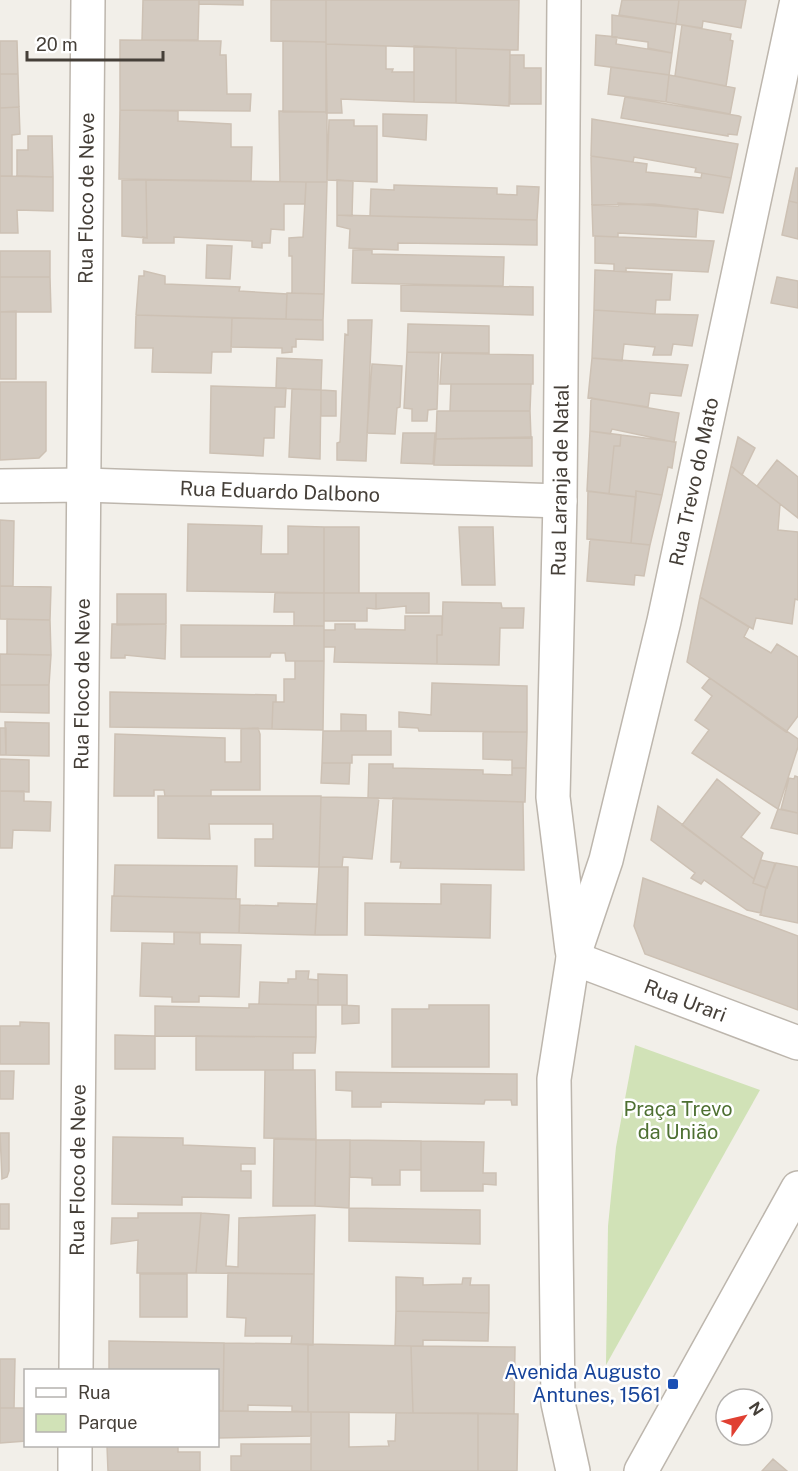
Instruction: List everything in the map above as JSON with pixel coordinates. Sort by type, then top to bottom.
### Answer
[{"type":"street","name":"Rua Floco de Neve","points":[[76,1369],[88,0]]},
{"type":"street","name":"Rua Laranja de Natal","points":[[564,0],[560,501],[553,797],[573,958]]},
{"type":"street","name":"Rua Trevo do Mato","points":[[573,958],[606,860],[664,621],[797,0]]},
{"type":"street","name":"Rua Eduardo Dalbono","points":[[0,486],[85,485],[560,501]]},
{"type":"street","name":"Rua Urari","points":[[573,958],[798,1043]]},
{"type":"street","points":[[573,958],[554,1079],[558,1403],[573,1471]]},
{"type":"street","points":[[641,1471],[798,1188]]},
{"type":"street","points":[[75,1447],[75,1471]]},
{"type":"green space","name":"Praça Trevo da União","points":[[635,1045],[760,1090],[606,1365],[608,1226],[616,1147]]},
{"type":"building","points":[[143,0],[199,0],[198,40],[142,40]]},
{"type":"building","points":[[199,0],[243,0],[243,5],[199,4]]},
{"type":"building","points":[[271,0],[326,0],[326,42],[271,41]]},
{"type":"building","points":[[326,0],[519,0],[518,50],[326,44]]},
{"type":"building","points":[[622,0],[679,0],[676,24],[619,15]]},
{"type":"building","points":[[679,0],[746,0],[741,28],[703,21],[702,28],[676,24]]},
{"type":"building","points":[[612,15],[676,24],[672,53],[648,48],[648,42],[612,37]]},
{"type":"building","points":[[682,25],[731,34],[730,40],[733,41],[726,86],[675,76]]},
{"type":"building","points":[[596,35],[617,37],[616,44],[672,53],[669,75],[595,65]]},
{"type":"building","points":[[120,40],[221,41],[220,55],[226,55],[227,94],[251,94],[250,111],[120,110]]},
{"type":"building","points":[[0,41],[17,41],[18,74],[0,74]]},
{"type":"building","points":[[283,41],[326,42],[327,112],[283,112]]},
{"type":"building","points":[[326,44],[386,46],[386,69],[393,69],[392,72],[414,72],[414,102],[341,99],[342,113],[326,113]]},
{"type":"building","points":[[414,46],[456,48],[456,103],[414,102]]},
{"type":"building","points":[[456,48],[510,50],[509,106],[456,103]]},
{"type":"building","points":[[510,55],[524,55],[524,68],[541,68],[541,104],[510,104]]},
{"type":"building","points":[[611,67],[669,75],[666,102],[608,94]]},
{"type":"building","points":[[0,74],[18,74],[19,107],[0,108]]},
{"type":"building","points":[[669,75],[735,88],[730,114],[666,102]]},
{"type":"building","points":[[625,97],[739,116],[741,117],[737,135],[728,134],[728,136],[621,118]]},
{"type":"building","points":[[19,107],[20,134],[12,135],[12,176],[0,176],[0,108]]},
{"type":"building","points":[[120,110],[178,111],[178,121],[231,124],[231,147],[252,147],[251,181],[119,179]]},
{"type":"building","points":[[279,111],[327,112],[327,182],[280,182]]},
{"type":"building","points":[[383,114],[427,115],[426,140],[383,136]]},
{"type":"building","points":[[592,119],[738,144],[731,178],[695,172],[696,168],[634,157],[633,162],[591,156]]},
{"type":"building","points":[[329,120],[354,120],[354,126],[377,126],[377,182],[327,180]]},
{"type":"building","points":[[28,136],[52,136],[53,177],[17,176],[17,150],[28,150]]},
{"type":"building","points":[[591,156],[647,164],[646,172],[701,178],[702,173],[731,178],[723,213],[654,204],[592,205]]},
{"type":"building","points":[[796,168],[798,168],[798,203],[789,201]]},
{"type":"building","points":[[0,176],[53,177],[53,211],[17,210],[18,233],[0,233]]},
{"type":"building","points":[[122,180],[146,180],[147,238],[122,236]]},
{"type":"building","points":[[146,180],[306,182],[305,204],[284,204],[284,230],[271,229],[270,243],[262,243],[262,248],[252,247],[252,241],[174,237],[174,243],[143,243],[143,237],[147,238]]},
{"type":"building","points":[[337,180],[353,181],[352,216],[337,215]]},
{"type":"building","points":[[306,182],[327,182],[324,294],[292,293],[292,256],[289,256],[289,238],[303,237]]},
{"type":"building","points":[[394,185],[497,188],[497,194],[517,195],[517,186],[539,187],[537,220],[370,216],[371,189],[394,190]]},
{"type":"building","points":[[789,201],[798,203],[798,239],[782,235]]},
{"type":"building","points":[[618,203],[698,209],[696,237],[618,233],[618,237],[593,236],[592,205],[618,206]]},
{"type":"building","points":[[337,215],[537,220],[537,245],[398,243],[398,250],[349,248],[350,229],[337,226]]},
{"type":"building","points":[[595,236],[714,241],[708,272],[626,268],[626,272],[614,271],[614,264],[595,263]]},
{"type":"building","points":[[207,245],[232,246],[230,279],[206,278]]},
{"type":"building","points":[[353,250],[372,250],[372,254],[504,257],[503,286],[352,283]]},
{"type":"building","points":[[0,251],[50,251],[50,277],[0,277]]},
{"type":"building","points":[[595,270],[672,274],[670,300],[656,300],[655,314],[594,310]]},
{"type":"building","points":[[144,271],[165,276],[165,284],[240,287],[239,291],[287,294],[286,319],[136,315],[139,276],[144,276]]},
{"type":"building","points":[[0,277],[50,277],[51,312],[0,312]]},
{"type":"building","points":[[777,277],[798,281],[798,308],[771,303]]},
{"type":"building","points":[[401,285],[533,287],[533,315],[401,311]]},
{"type":"building","points":[[287,293],[324,294],[323,320],[286,319]]},
{"type":"building","points":[[594,310],[698,315],[692,346],[673,344],[671,355],[653,355],[655,347],[624,344],[622,361],[592,358]]},
{"type":"building","points":[[16,311],[16,379],[0,379],[0,312]]},
{"type":"building","points":[[136,315],[232,318],[231,352],[212,352],[211,373],[152,372],[153,348],[135,348]]},
{"type":"building","points":[[232,318],[323,320],[323,340],[296,339],[296,347],[292,347],[292,352],[282,353],[282,348],[231,347]]},
{"type":"building","points":[[348,320],[372,320],[366,461],[337,460],[337,443],[340,442],[345,334],[348,335]]},
{"type":"building","points":[[408,324],[489,326],[489,353],[407,352]]},
{"type":"building","points":[[407,352],[439,353],[437,409],[428,410],[427,421],[412,421],[412,409],[404,408]]},
{"type":"building","points":[[442,353],[533,355],[533,384],[440,384]]},
{"type":"building","points":[[277,358],[322,360],[321,390],[276,388]]},
{"type":"building","points":[[592,358],[688,365],[681,396],[650,393],[648,407],[588,398]]},
{"type":"building","points":[[372,364],[402,366],[400,407],[397,408],[395,434],[367,433]]},
{"type":"building","points":[[0,382],[46,382],[46,451],[39,458],[0,460]]},
{"type":"building","points":[[451,384],[531,384],[530,411],[450,411]]},
{"type":"building","points":[[211,386],[286,388],[285,407],[275,407],[274,438],[264,438],[263,456],[210,453]]},
{"type":"building","points":[[292,389],[321,390],[320,459],[289,457]]},
{"type":"building","points":[[321,390],[336,391],[336,416],[321,416]]},
{"type":"building","points":[[591,398],[679,413],[674,442],[612,429],[610,434],[590,431]]},
{"type":"building","points":[[437,411],[530,411],[531,438],[436,439]]},
{"type":"building","points":[[590,431],[621,435],[620,446],[614,446],[609,494],[587,491]]},
{"type":"building","points":[[403,433],[435,433],[433,464],[401,463]]},
{"type":"building","points":[[621,435],[676,442],[672,468],[668,467],[662,495],[636,491],[636,497],[609,494],[614,446],[620,446]]},
{"type":"building","points":[[532,437],[532,466],[434,465],[436,439]]},
{"type":"building","points":[[738,437],[755,448],[742,475],[731,466]]},
{"type":"building","points":[[777,460],[798,477],[798,518],[757,486]]},
{"type":"building","points":[[731,466],[780,504],[778,530],[798,532],[798,600],[795,599],[792,624],[756,618],[753,629],[700,597]]},
{"type":"building","points":[[588,491],[636,497],[631,543],[587,539]]},
{"type":"building","points":[[636,491],[662,495],[650,545],[631,543]]},
{"type":"building","points":[[0,520],[14,521],[13,586],[0,586]]},
{"type":"building","points":[[188,524],[262,526],[261,554],[288,554],[288,526],[324,527],[324,593],[187,591]]},
{"type":"building","points":[[324,527],[359,527],[359,593],[324,593]]},
{"type":"building","points":[[459,527],[493,527],[495,585],[462,585]]},
{"type":"building","points":[[590,539],[650,545],[644,576],[635,575],[634,585],[587,581]]},
{"type":"building","points":[[0,586],[51,587],[50,620],[0,619]]},
{"type":"building","points":[[275,593],[324,593],[324,626],[294,626],[294,612],[274,612]]},
{"type":"building","points":[[324,593],[376,593],[376,609],[367,608],[367,621],[324,621]]},
{"type":"building","points":[[376,593],[429,593],[429,613],[406,613],[406,606],[376,609]]},
{"type":"building","points":[[117,594],[166,594],[166,624],[117,625]]},
{"type":"building","points":[[700,597],[749,627],[744,637],[771,653],[777,644],[798,657],[798,716],[786,732],[687,662]]},
{"type":"building","points":[[443,602],[501,603],[502,608],[524,608],[523,628],[500,628],[499,665],[437,664],[437,635],[442,635]]},
{"type":"building","points":[[405,616],[442,616],[442,635],[437,635],[437,664],[334,662],[335,647],[324,647],[324,630],[335,630],[335,624],[355,624],[355,629],[405,630]]},
{"type":"building","points":[[7,619],[50,620],[51,655],[7,654]]},
{"type":"building","points":[[112,624],[166,624],[165,659],[125,655],[125,658],[111,658]]},
{"type":"building","points":[[181,625],[324,626],[324,661],[286,661],[285,653],[271,653],[270,657],[181,657]]},
{"type":"building","points":[[0,654],[51,655],[49,685],[0,685]]},
{"type":"building","points":[[295,661],[324,661],[323,730],[272,729],[273,702],[284,702],[284,679],[295,679]]},
{"type":"building","points":[[710,678],[798,739],[798,747],[778,809],[692,753],[709,730],[695,720],[712,696],[702,688]]},
{"type":"building","points":[[432,683],[527,686],[527,732],[419,731],[418,728],[399,727],[399,712],[431,715]]},
{"type":"building","points":[[0,685],[49,685],[49,713],[0,712]]},
{"type":"building","points":[[110,692],[276,695],[276,702],[273,702],[272,729],[110,727]]},
{"type":"building","points":[[341,714],[366,715],[366,731],[341,731]]},
{"type":"building","points":[[5,722],[49,723],[49,756],[6,755]]},
{"type":"building","points":[[0,728],[6,728],[6,755],[0,755]]},
{"type":"building","points":[[258,728],[260,734],[260,790],[211,790],[211,796],[165,796],[164,790],[154,790],[154,796],[114,796],[115,734],[225,738],[225,762],[241,762],[241,729]]},
{"type":"building","points":[[323,731],[391,731],[391,755],[352,755],[352,763],[322,763]]},
{"type":"building","points":[[483,732],[527,732],[526,768],[512,768],[512,760],[483,759]]},
{"type":"building","points":[[0,759],[29,760],[29,792],[0,791]]},
{"type":"building","points":[[322,763],[350,763],[349,784],[321,783]]},
{"type":"building","points":[[369,764],[393,764],[393,768],[483,770],[483,774],[512,775],[512,768],[526,768],[525,802],[368,798]]},
{"type":"building","points":[[795,776],[798,777],[798,813],[781,809],[789,778],[794,779]]},
{"type":"building","points":[[717,779],[760,813],[741,837],[763,853],[754,879],[682,825]]},
{"type":"building","points":[[0,791],[24,791],[24,801],[51,802],[50,831],[13,830],[12,848],[0,848]]},
{"type":"building","points":[[158,796],[321,796],[319,867],[255,866],[255,839],[273,839],[273,824],[209,824],[210,839],[158,838]]},
{"type":"building","points":[[321,797],[379,798],[372,859],[343,857],[342,867],[319,867]]},
{"type":"building","points":[[393,798],[523,802],[524,870],[400,868],[401,862],[391,862]]},
{"type":"building","points":[[658,806],[754,879],[753,883],[766,888],[761,913],[747,910],[704,880],[701,884],[691,878],[695,873],[651,840]]},
{"type":"building","points":[[778,809],[798,813],[798,834],[771,828]]},
{"type":"building","points":[[761,860],[775,863],[767,888],[753,883]]},
{"type":"building","points":[[776,863],[798,867],[798,923],[760,915],[766,888]]},
{"type":"building","points":[[115,865],[237,866],[236,899],[114,896]]},
{"type":"building","points":[[319,867],[348,867],[347,935],[315,935]]},
{"type":"building","points":[[643,878],[798,936],[798,1010],[645,954],[634,926]]},
{"type":"building","points":[[441,884],[491,885],[490,938],[365,935],[365,903],[441,904]]},
{"type":"building","points":[[112,896],[240,899],[239,933],[111,931]]},
{"type":"building","points":[[278,903],[317,904],[315,935],[239,933],[240,905],[278,906]]},
{"type":"building","points":[[174,932],[200,933],[200,944],[241,945],[239,997],[199,996],[199,1002],[172,1002],[172,997],[140,996],[142,943],[174,944]]},
{"type":"building","points":[[296,971],[309,971],[308,979],[318,980],[318,1005],[259,1004],[260,982],[288,983],[288,979],[296,979]]},
{"type":"building","points":[[318,974],[347,975],[347,1005],[318,1005]]},
{"type":"building","points":[[249,1004],[316,1005],[316,1037],[155,1036],[155,1006],[249,1008]]},
{"type":"building","points":[[342,1005],[359,1006],[359,1023],[342,1024]]},
{"type":"building","points":[[429,1005],[489,1005],[489,1067],[392,1067],[392,1009],[429,1009]]},
{"type":"building","points":[[20,1022],[49,1023],[49,1064],[0,1064],[0,1026],[20,1026]]},
{"type":"building","points":[[115,1035],[155,1036],[155,1069],[115,1069]]},
{"type":"building","points":[[196,1036],[316,1037],[315,1053],[293,1053],[293,1070],[196,1070]]},
{"type":"building","points":[[265,1070],[315,1070],[316,1139],[264,1138]]},
{"type":"building","points":[[0,1071],[14,1071],[13,1099],[0,1099]]},
{"type":"building","points":[[336,1072],[517,1074],[517,1105],[512,1105],[511,1100],[485,1100],[484,1104],[381,1102],[381,1107],[352,1107],[352,1091],[336,1090]]},
{"type":"building","points":[[0,1133],[9,1133],[9,1171],[7,1177],[2,1179]]},
{"type":"building","points":[[113,1137],[183,1138],[183,1145],[255,1148],[255,1164],[241,1164],[241,1171],[251,1171],[251,1198],[182,1197],[182,1205],[112,1204]]},
{"type":"building","points":[[274,1139],[316,1140],[315,1206],[273,1206]]},
{"type":"building","points":[[316,1140],[350,1140],[349,1208],[315,1206]]},
{"type":"building","points":[[350,1140],[421,1141],[421,1170],[400,1170],[400,1185],[372,1185],[372,1178],[350,1177]]},
{"type":"building","points":[[421,1141],[484,1142],[483,1173],[496,1173],[496,1185],[483,1184],[483,1191],[421,1191]]},
{"type":"building","points":[[0,1204],[9,1204],[9,1229],[0,1229]]},
{"type":"building","points":[[349,1208],[480,1210],[480,1244],[349,1241]]},
{"type":"building","points":[[138,1213],[201,1213],[196,1273],[137,1273],[138,1240],[111,1244],[112,1218],[138,1218]]},
{"type":"building","points":[[201,1213],[229,1215],[226,1266],[238,1267],[239,1218],[315,1215],[314,1274],[196,1273]]},
{"type":"building","points":[[228,1273],[314,1274],[313,1345],[291,1344],[292,1336],[245,1336],[246,1318],[227,1317]]},
{"type":"building","points":[[140,1274],[187,1274],[187,1317],[140,1317]]},
{"type":"building","points":[[396,1277],[423,1278],[423,1285],[462,1284],[463,1278],[471,1278],[470,1285],[489,1285],[489,1313],[396,1311]]},
{"type":"building","points":[[396,1311],[489,1313],[488,1341],[423,1340],[423,1346],[395,1346]]},
{"type":"building","points":[[109,1341],[224,1343],[223,1411],[219,1410],[219,1369],[109,1369]]},
{"type":"building","points":[[224,1343],[308,1344],[308,1412],[292,1411],[292,1406],[248,1405],[248,1411],[223,1411]]},
{"type":"building","points":[[308,1344],[411,1346],[413,1413],[308,1412]]},
{"type":"building","points":[[411,1346],[515,1347],[514,1414],[413,1413]]},
{"type":"building","points":[[0,1359],[15,1359],[14,1408],[0,1408]]},
{"type":"building","points":[[0,1408],[24,1408],[24,1441],[0,1443]]},
{"type":"building","points":[[219,1411],[311,1412],[311,1436],[219,1438]]},
{"type":"building","points":[[311,1412],[349,1412],[349,1447],[389,1446],[388,1441],[395,1441],[396,1413],[478,1413],[478,1471],[311,1471]]},
{"type":"building","points":[[478,1413],[518,1414],[517,1471],[478,1471]]},
{"type":"building","points":[[241,1444],[311,1444],[311,1471],[231,1471],[231,1456],[241,1456]]},
{"type":"building","points":[[107,1447],[178,1447],[178,1452],[200,1452],[200,1471],[108,1471]]},
{"type":"building","points":[[773,1459],[787,1471],[762,1471]]},
{"type":"place","name":"Avenida Augusto Antunes, 1561","points":[[673,1384]]}]
